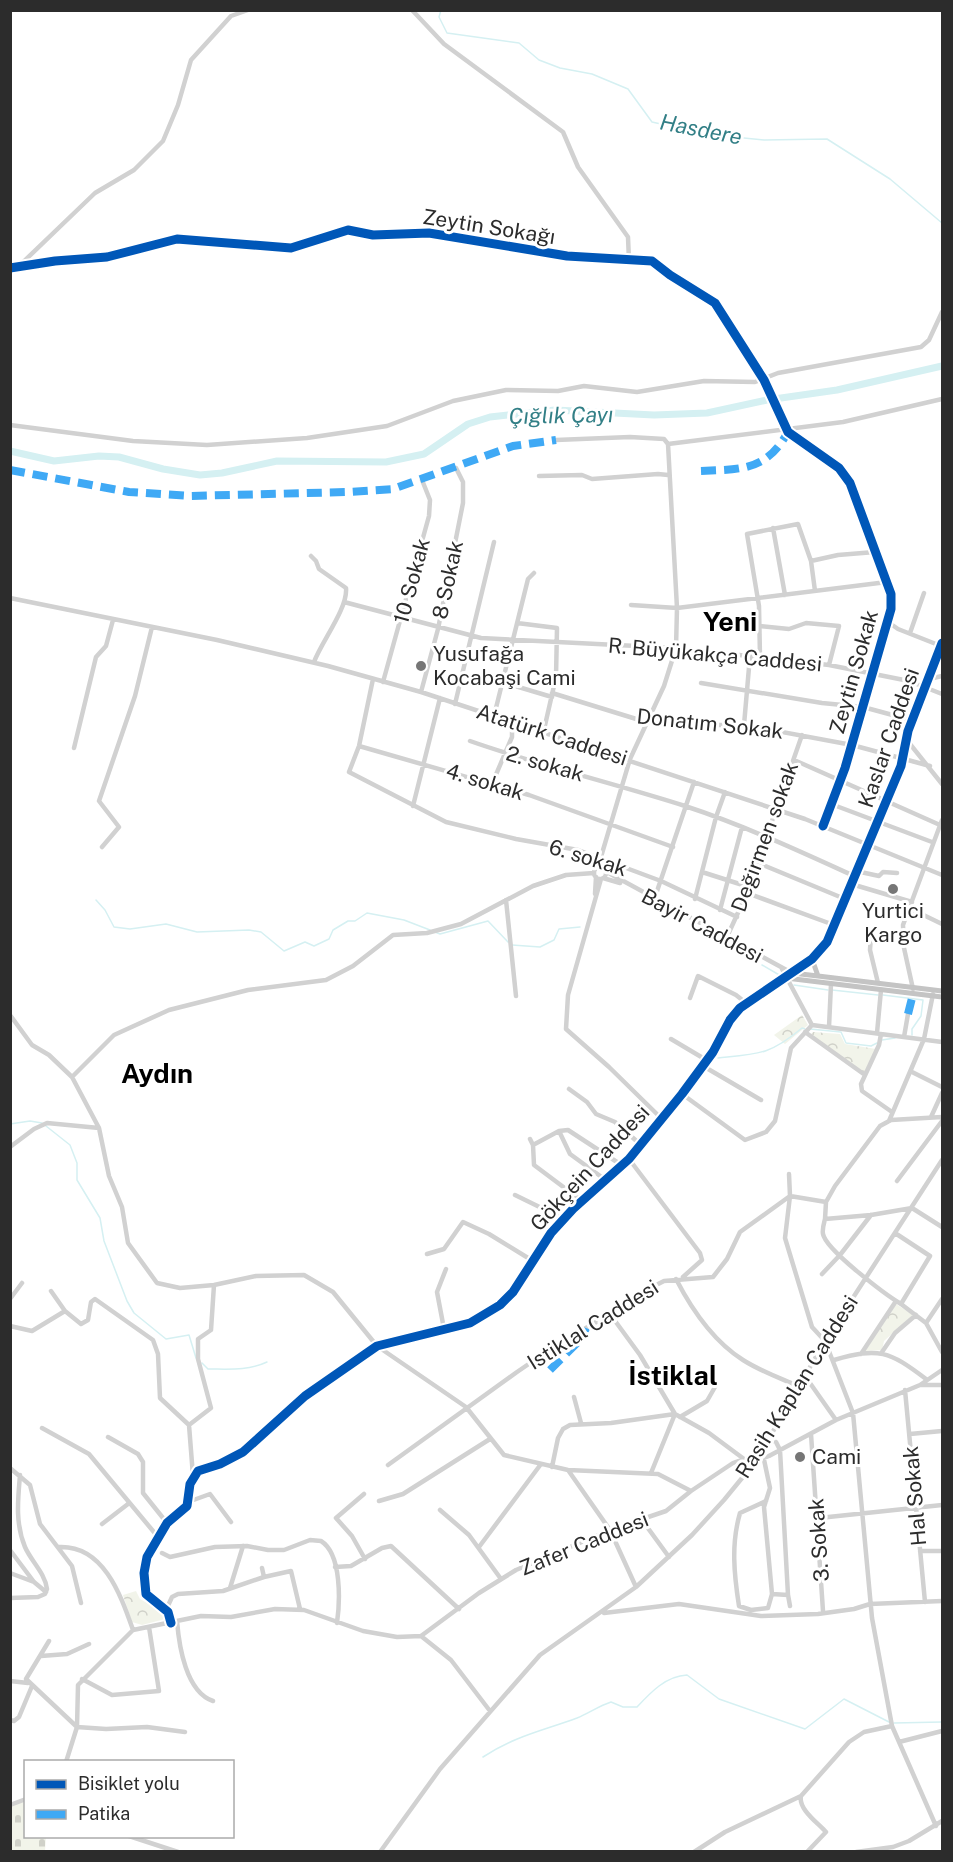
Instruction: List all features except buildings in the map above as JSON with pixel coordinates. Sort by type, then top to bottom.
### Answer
[{"type":"main road","points":[[812,959],[818,976]]},
{"type":"main road","points":[[792,973],[878,983],[913,991],[933,993],[942,991]]},
{"type":"main road","points":[[786,978],[831,988],[881,993],[913,991]]},
{"type":"main road","points":[[933,993],[942,997]]},
{"type":"street","points":[[19,266],[94,194],[134,170],[163,141],[178,105],[191,60],[231,16],[248,10]]},
{"type":"street","points":[[412,10],[444,44],[563,132],[578,167],[628,237],[629,261]]},
{"type":"street","name":"Zeytin Sokağı","points":[[10,268],[107,257],[177,239],[291,248],[348,230],[373,235],[429,233],[538,253],[655,262],[670,275],[712,299],[766,386]]},
{"type":"street","points":[[10,425],[120,440],[236,444],[307,438],[387,426],[453,401],[506,390],[558,391],[584,386],[637,392],[695,381],[750,383],[764,380],[778,373],[921,347],[929,340],[942,312]]},
{"type":"street","name":"Zeytin Sokak","points":[[766,386],[786,428],[798,441],[839,468],[850,483],[892,601],[852,745],[823,826]]},
{"type":"street","points":[[668,444],[786,428],[805,428],[881,415],[942,399]]},
{"type":"street","points":[[556,440],[630,437],[664,439],[668,444],[677,608],[676,648],[664,686],[630,759],[599,858],[595,894],[568,995],[566,1029],[609,1066],[662,1119]]},
{"type":"street","name":"8 Sokak","points":[[421,692],[438,629],[463,502],[463,482],[456,468]]},
{"type":"street","points":[[539,476],[582,476],[592,479],[668,475]]},
{"type":"street","name":"10 Sokak","points":[[383,681],[402,618],[430,508],[422,480]]},
{"type":"street","points":[[760,657],[758,598],[747,534],[798,524],[811,561],[815,591]]},
{"type":"street","points":[[773,528],[785,595]]},
{"type":"street","points":[[455,704],[494,542]]},
{"type":"street","points":[[811,561],[838,555],[875,552]]},
{"type":"street","points":[[311,556],[319,569],[346,588],[344,602],[314,662]]},
{"type":"street","points":[[494,716],[528,579],[534,573]]},
{"type":"street","points":[[631,605],[677,608],[887,582]]},
{"type":"street","points":[[910,633],[924,593]]},
{"type":"street","name":"Atatürk Caddesi","points":[[10,598],[314,662],[421,692],[543,734],[630,759],[823,826],[942,875]]},
{"type":"street","name":"R. Büyükakça Caddesi","points":[[344,602],[471,637],[557,644],[676,648],[829,665],[872,671],[942,694]]},
{"type":"street","points":[[74,748],[96,657],[106,646],[113,620]]},
{"type":"street","points":[[888,622],[898,629],[942,644]]},
{"type":"street","points":[[517,623],[557,628],[552,695],[543,734]]},
{"type":"street","points":[[760,626],[789,629],[806,623],[839,626],[829,665]]},
{"type":"street","points":[[102,847],[120,827],[99,801],[135,696],[152,627]]},
{"type":"street","name":"Kaslar Caddesi","points":[[869,844],[903,758],[911,720],[942,644]]},
{"type":"street","points":[[744,725],[750,656]]},
{"type":"street","points":[[929,679],[942,676]]},
{"type":"street","points":[[358,746],[373,679]]},
{"type":"street","name":"Donatım Sokak","points":[[502,682],[646,722],[744,725],[852,745],[930,766]]},
{"type":"street","points":[[701,683],[747,692],[862,707],[911,720]]},
{"type":"street","points":[[413,806],[440,698]]},
{"type":"street","points":[[492,784],[512,737],[512,723]]},
{"type":"street","name":"Değirmen sokak","points":[[726,939],[747,893],[802,735]]},
{"type":"street","points":[[906,739],[930,766],[942,784]]},
{"type":"street","name":"2. sokak","points":[[470,741],[506,754],[686,806],[742,827],[854,876]]},
{"type":"street","name":"4. sokak","points":[[358,746],[529,795],[673,847]]},
{"type":"street","name":"6. sokak","points":[[358,746],[349,772],[447,822],[475,830],[578,850],[661,881],[737,917]]},
{"type":"street","points":[[794,760],[886,803],[942,823],[932,842],[926,868],[903,925],[904,948],[913,991]]},
{"type":"street","points":[[654,900],[694,782]]},
{"type":"street","points":[[695,899],[716,817],[725,792]]},
{"type":"street","points":[[831,804],[880,820],[932,842]]},
{"type":"street","points":[[720,910],[742,827]]},
{"type":"street","name":"Gökçein Caddesi","points":[[377,1346],[470,1323],[500,1305],[513,1292],[551,1233],[582,1201],[623,1166],[682,1094],[708,1061],[730,1020],[746,1003],[812,959],[827,942],[869,844]]},
{"type":"street","points":[[758,863],[845,899]]},
{"type":"street","name":"Bayir Caddesi","points":[[598,867],[654,900],[792,973]]},
{"type":"street","points":[[856,871],[879,876],[883,872],[897,873]]},
{"type":"street","points":[[598,877],[605,872]]},
{"type":"street","points":[[702,872],[728,878],[749,887]]},
{"type":"street","name":"Bayir Caddesi","points":[[72,1077],[106,1042],[132,1024],[169,1010],[248,990],[326,980],[353,966],[393,935],[427,933],[460,924],[533,886],[566,875],[598,877],[623,883]]},
{"type":"street","points":[[858,885],[912,902]]},
{"type":"street","points":[[747,893],[834,925]]},
{"type":"street","points":[[506,900],[516,996]]},
{"type":"street","points":[[909,908],[942,924]]},
{"type":"street","points":[[871,935],[870,950],[878,983]]},
{"type":"street","points":[[782,969],[808,1029],[865,1075]]},
{"type":"street","points":[[690,998],[698,976],[736,995],[746,1003]]},
{"type":"street","points":[[829,1027],[831,988]]},
{"type":"street","points":[[881,993],[879,1045],[861,1084],[862,1091],[892,1112]]},
{"type":"street","points":[[889,1121],[912,1072],[924,1039],[933,993]]},
{"type":"street","points":[[10,1014],[32,1045],[49,1055],[72,1077],[99,1128],[110,1176],[123,1209],[125,1234],[134,1252],[157,1282],[163,1286],[180,1288],[214,1285],[256,1275],[304,1275],[333,1292],[377,1346],[466,1407],[504,1455],[568,1470],[651,1473],[691,1491]]},
{"type":"street","points":[[904,1037],[908,1014]]},
{"type":"street","points":[[682,1094],[745,1140],[766,1132],[775,1121],[791,1048],[808,1029],[829,1027],[942,1042]]},
{"type":"street","points":[[671,1038],[708,1061]]},
{"type":"street","points":[[703,1066],[761,1100]]},
{"type":"street","points":[[912,1072],[942,1087]]},
{"type":"street","points":[[569,1089],[587,1102],[596,1114],[615,1122],[641,1145]]},
{"type":"street","points":[[932,1117],[942,1093]]},
{"type":"street","points":[[897,1181],[942,1118],[889,1121],[880,1126],[826,1202],[824,1237],[866,1278],[926,1323],[942,1352]]},
{"type":"street","points":[[10,1147],[45,1124],[99,1128]]},
{"type":"street","points":[[559,1131],[570,1154],[607,1181]]},
{"type":"street","points":[[533,1145],[559,1131],[572,1132],[623,1166]]},
{"type":"street","points":[[530,1139],[533,1145],[534,1164],[582,1201]]},
{"type":"street","points":[[629,1159],[700,1253],[702,1260],[682,1278]]},
{"type":"street","name":"Rasih Kaplan Caddesi","points":[[380,1851],[440,1769],[551,1645],[636,1587],[709,1517],[756,1461],[767,1438],[825,1341],[942,1160]]},
{"type":"street","points":[[935,1172],[942,1177]]},
{"type":"street","points":[[789,1174],[790,1196],[785,1238],[812,1327],[825,1341],[834,1359],[853,1413],[870,1604],[892,1726],[936,1826]]},
{"type":"street","points":[[515,1195],[564,1219]]},
{"type":"street","points":[[790,1196],[826,1202]]},
{"type":"street","name":"Istiklal Caddesi","points":[[388,1465],[466,1407],[555,1346],[610,1314],[622,1302],[652,1286],[676,1279],[714,1277],[727,1259],[740,1232],[790,1196]]},
{"type":"street","points":[[825,1219],[871,1215],[912,1208],[942,1227]]},
{"type":"street","points":[[822,1274],[871,1215]]},
{"type":"street","points":[[427,1254],[444,1249],[463,1222],[489,1234],[533,1261]]},
{"type":"street","points":[[861,1354],[930,1256],[895,1233]]},
{"type":"street","points":[[444,1329],[437,1292],[446,1269]]},
{"type":"street","points":[[676,1279],[702,1322],[721,1343],[744,1361],[798,1386]]},
{"type":"street","points":[[10,1299],[22,1283]]},
{"type":"street","points":[[189,1425],[211,1408],[199,1362],[198,1339],[211,1330],[214,1285]]},
{"type":"street","points":[[51,1291],[64,1311],[82,1325],[88,1320],[91,1302],[98,1300],[125,1322],[150,1336],[158,1354],[160,1398],[189,1425],[193,1476],[188,1502]]},
{"type":"street","points":[[926,1323],[942,1302]]},
{"type":"street","points":[[10,1326],[32,1331],[64,1311]]},
{"type":"street","points":[[610,1314],[636,1349],[678,1415],[709,1433],[744,1459],[756,1461],[764,1458],[836,1420],[905,1390],[920,1385],[942,1385]]},
{"type":"street","points":[[882,1352],[895,1333],[916,1316]]},
{"type":"street","points":[[193,1476],[198,1471],[220,1464],[243,1452],[305,1396],[377,1346]]},
{"type":"street","points":[[834,1359],[882,1352],[897,1358],[926,1379]]},
{"type":"street","points":[[920,1385],[942,1370]]},
{"type":"street","points":[[805,1376],[836,1420]]},
{"type":"street","points":[[552,1467],[563,1429],[581,1423],[611,1423],[678,1415],[707,1401],[715,1387]]},
{"type":"street","name":"Hal Sokak","points":[[905,1390],[925,1602]]},
{"type":"street","points":[[574,1397],[581,1423]]},
{"type":"street","points":[[651,1473],[678,1415]]},
{"type":"street","points":[[42,1428],[89,1454],[128,1504],[158,1537]]},
{"type":"street","points":[[910,1434],[942,1431]]},
{"type":"street","name":"3. Sokak","points":[[811,1434],[819,1518],[823,1611]]},
{"type":"street","points":[[108,1437],[138,1454],[142,1462],[143,1493],[167,1523]]},
{"type":"street","points":[[767,1438],[776,1442],[780,1450],[790,1606]]},
{"type":"street","points":[[379,1501],[403,1494],[490,1439]]},
{"type":"street","points":[[761,1449],[770,1488],[766,1501],[765,1537],[772,1594],[768,1608],[751,1610],[739,1606],[733,1570],[736,1527],[740,1513],[766,1501]]},
{"type":"street","name":"Zafer Caddesi","points":[[421,1636],[501,1579],[547,1555],[672,1508],[691,1491],[744,1459]]},
{"type":"street","points":[[479,1547],[540,1464]]},
{"type":"street","points":[[10,1468],[30,1485],[40,1524],[72,1566],[81,1603]]},
{"type":"street","points":[[568,1470],[610,1530],[636,1587]]},
{"type":"street","points":[[20,1475],[17,1514],[26,1548],[44,1580],[46,1592]]},
{"type":"street","points":[[213,1701],[201,1694],[181,1656],[174,1622],[166,1610],[148,1597],[144,1589],[145,1565],[167,1523],[188,1502],[210,1494],[231,1522]]},
{"type":"street","points":[[364,1494],[336,1518],[352,1536],[365,1559]]},
{"type":"street","points":[[102,1524],[128,1504]]},
{"type":"street","points":[[819,1518],[942,1505]]},
{"type":"street","points":[[440,1510],[479,1547],[501,1579]]},
{"type":"street","points":[[642,1520],[669,1557]]},
{"type":"street","points":[[162,1553],[170,1557],[215,1547],[243,1546],[284,1550],[310,1540],[321,1541],[333,1555],[340,1600],[337,1623]]},
{"type":"street","points":[[230,1588],[243,1546]]},
{"type":"street","points":[[335,1567],[351,1566],[382,1548],[391,1546],[459,1609]]},
{"type":"street","points":[[59,1547],[79,1550],[104,1569],[120,1593],[133,1630]]},
{"type":"street","points":[[10,1550],[34,1582],[46,1592]]},
{"type":"street","points":[[920,1551],[942,1551]]},
{"type":"street","points":[[262,1568],[264,1577]]},
{"type":"street","points":[[166,1610],[172,1597],[178,1594],[230,1588],[291,1571],[300,1609]]},
{"type":"street","points":[[10,1573],[34,1582]]},
{"type":"street","points":[[10,1598],[38,1598],[46,1592]]},
{"type":"street","points":[[772,1594],[788,1595]]},
{"type":"street","points":[[601,1613],[679,1604],[746,1616],[854,1609],[870,1604],[942,1601]]},
{"type":"street","points":[[66,1760],[77,1727],[76,1691],[82,1679],[133,1630],[201,1616],[231,1617],[275,1609],[300,1609],[337,1623],[397,1637],[421,1636],[451,1660],[490,1711]]},
{"type":"street","points":[[82,1679],[112,1695],[159,1690],[149,1627]]},
{"type":"street","points":[[49,1641],[27,1675],[30,1684],[77,1727],[106,1729],[147,1727],[185,1732]]},
{"type":"street","points":[[41,1656],[68,1653],[89,1644]]},
{"type":"street","points":[[10,1681],[30,1684]]},
{"type":"street","points":[[10,1720],[14,1721],[19,1717],[30,1684]]},
{"type":"street","points":[[694,1851],[725,1832],[801,1796],[849,1742],[864,1732],[892,1726]]},
{"type":"street","points":[[899,1742],[942,1731]]},
{"type":"street","points":[[801,1796],[800,1800],[805,1809],[826,1832],[807,1851]]},
{"type":"street","points":[[856,1851],[901,1844],[942,1821]]},
{"type":"street","points":[[134,1838],[168,1851],[178,1851]]},
{"type":"green space","points":[[802,1015],[808,1025],[785,1044],[774,1035]]},
{"type":"green space","points":[[813,1032],[840,1034],[845,1044],[876,1049],[864,1073],[810,1035]]},
{"type":"green space","points":[[896,1304],[913,1315],[884,1341],[882,1350],[865,1351]]},
{"type":"green space","points":[[136,1591],[140,1599],[165,1613],[165,1619],[142,1625],[132,1622],[123,1595]]},
{"type":"green space","points":[[24,1799],[24,1838],[46,1838],[45,1851],[11,1851],[10,1805]]},
{"type":"waterway","name":"Hasdere","points":[[441,10],[439,17],[447,33],[519,43],[539,60],[560,68],[592,74],[628,89],[652,122],[704,134],[764,140],[827,139],[890,179],[942,223]]},
{"type":"waterway","name":"Çığlık Çayı","points":[[10,451],[54,461],[99,456],[119,457],[163,469],[200,475],[222,473],[277,461],[386,462],[424,454],[468,424],[490,417],[555,410],[654,415],[707,413],[767,400],[837,390],[942,366]]},
{"type":"waterway","points":[[96,900],[105,910],[114,927],[130,929],[166,924],[197,932],[249,930],[261,932],[284,951],[305,942],[314,946],[329,939],[333,930],[367,913],[404,920],[430,930]]},
{"type":"waterway","points":[[435,932],[440,934],[488,921],[508,942]]},
{"type":"waterway","points":[[512,945],[540,947],[554,940],[559,929],[580,927]]},
{"type":"waterway","points":[[762,965],[781,976]]},
{"type":"waterway","points":[[794,985],[828,990]]},
{"type":"waterway","points":[[832,990],[878,995]]},
{"type":"waterway","points":[[883,995],[923,1000],[921,1016],[912,1029],[912,1035]]},
{"type":"waterway","points":[[718,1058],[763,1052],[781,1044],[802,1028],[805,1029]]},
{"type":"waterway","points":[[810,1029],[841,1032],[846,1043],[871,1046],[877,1043]]},
{"type":"waterway","points":[[882,1040],[895,1038]]},
{"type":"waterway","points":[[10,1124],[30,1121],[42,1123]]},
{"type":"waterway","points":[[46,1126],[70,1145],[77,1163],[77,1180],[100,1218],[104,1241],[127,1301],[134,1313],[166,1339],[189,1335],[196,1358]]},
{"type":"waterway","points":[[202,1363],[208,1369],[230,1369],[253,1367],[267,1362]]},
{"type":"waterway","points":[[483,1757],[518,1739],[577,1718],[611,1702],[623,1707],[637,1707],[653,1691],[672,1678],[687,1675],[719,1699],[805,1729],[844,1699],[889,1722]]},
{"type":"waterway","points":[[894,1723],[942,1722]]},
{"type":"marked path","points":[[701,471],[729,470],[762,461],[780,445],[788,432]]},
{"type":"marked path","points":[[10,470],[129,492],[190,496],[348,492],[393,489],[513,446],[556,440]]},
{"type":"marked path","points":[[908,1014],[913,994]]},
{"type":"marked path","points":[[550,1370],[582,1338],[586,1328]]},
{"type":"cycle path","points":[[10,268],[55,261],[107,257],[177,239],[291,248],[348,230],[373,235],[429,233],[567,256],[652,261],[715,303],[764,380],[788,432],[839,468],[850,483],[891,594],[891,609],[845,768],[823,826]]},
{"type":"cycle path","points":[[171,1623],[168,1612],[146,1594],[144,1573],[147,1557],[167,1523],[187,1506],[190,1484],[198,1471],[220,1464],[243,1452],[305,1396],[377,1346],[470,1323],[500,1305],[513,1292],[551,1233],[573,1209],[629,1159],[682,1094],[713,1052],[730,1020],[740,1008],[812,959],[827,942],[901,766],[908,731],[942,643]]},
{"type":"place","name":"Yusufağa Kocabaşi Cami","points":[[421,666]]},
{"type":"place","name":"Yurtici Kargo","points":[[893,889]]},
{"type":"place","name":"Cami","points":[[800,1457]]},
{"type":"district","name":"Yeni","points":[[730,622]]},
{"type":"district","name":"Aydın","points":[[157,1074]]},
{"type":"district","name":"İstiklal","points":[[673,1376]]}]
